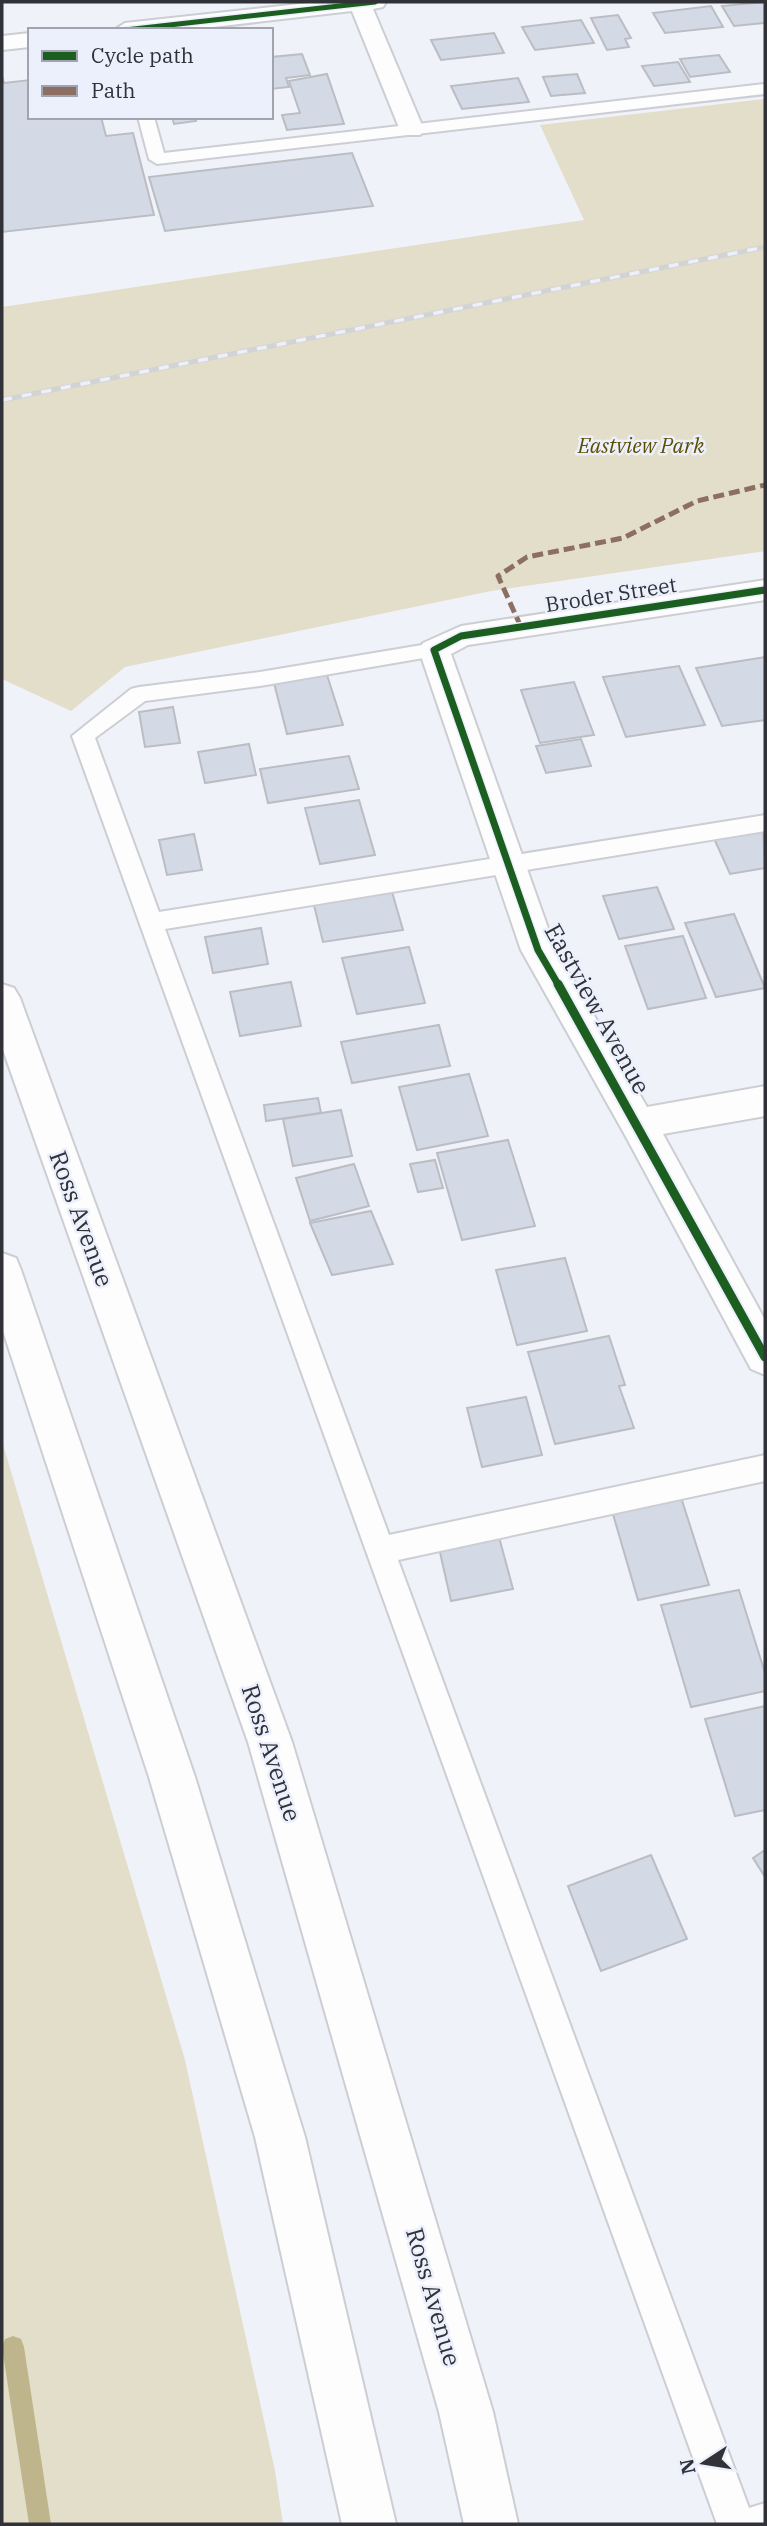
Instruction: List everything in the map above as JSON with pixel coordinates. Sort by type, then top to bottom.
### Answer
[{"type":"main road","points":[[142,28],[364,2],[412,130]]},
{"type":"main road","points":[[2,43],[28,40]]},
{"type":"main road","name":"Broder Street","points":[[447,643],[765,590]]},
{"type":"main road","name":"Eastview Avenue","points":[[447,643],[508,864],[538,950],[638,1124],[765,1357]]},
{"type":"main road","name":"Ross Avenue","points":[[2,998],[270,1742],[466,2412],[491,2524]]},
{"type":"main road","points":[[638,1124],[765,1101]]},
{"type":"main road","points":[[2,1270],[172,1777],[276,2124],[369,2524]]},
{"type":"lane","points":[[147,119],[157,159],[765,89]]},
{"type":"lane","points":[[447,643],[260,679],[139,694],[83,736],[736,2524]]},
{"type":"lane","points":[[151,922],[765,823]]},
{"type":"lane","points":[[381,1550],[765,1468]]},
{"type":"lane","points":[[756,2524],[765,2522]]},
{"type":"green space","name":"Eastview Park","points":[[765,99],[765,551],[491,591],[125,667],[71,711],[2,679],[2,307],[584,220],[540,125]]},
{"type":"green space","points":[[2,1441],[185,2060],[275,2471],[283,2524],[2,2524]]},
{"type":"building","points":[[765,2],[765,23],[734,26],[722,6]]},
{"type":"building","points":[[711,6],[723,27],[665,33],[653,13]]},
{"type":"building","points":[[618,15],[631,38],[625,39],[629,47],[607,50],[591,18]]},
{"type":"building","points":[[581,20],[594,43],[535,50],[522,27]]},
{"type":"building","points":[[494,33],[504,53],[441,60],[431,40]]},
{"type":"building","points":[[302,54],[310,75],[286,78],[289,87],[273,89],[273,57]]},
{"type":"building","points":[[719,55],[730,72],[690,77],[680,59]]},
{"type":"building","points":[[678,62],[690,82],[654,86],[642,66]]},
{"type":"building","points":[[327,74],[344,124],[287,130],[282,115],[300,113],[289,81]]},
{"type":"building","points":[[577,74],[585,93],[551,96],[543,77]]},
{"type":"building","points":[[2,76],[4,83],[28,80],[28,119],[102,119],[106,136],[133,133],[154,215],[2,232]]},
{"type":"building","points":[[518,78],[529,102],[462,109],[451,86]]},
{"type":"building","points":[[173,119],[196,121],[174,124]]},
{"type":"building","points":[[352,153],[373,206],[165,231],[149,177]]},
{"type":"building","points":[[765,657],[765,720],[722,726],[696,668]]},
{"type":"building","points":[[679,666],[705,725],[626,737],[603,677]]},
{"type":"building","points":[[327,675],[343,725],[287,734],[274,683]]},
{"type":"building","points":[[574,682],[594,735],[540,743],[521,690]]},
{"type":"building","points":[[173,707],[180,743],[145,747],[139,712]]},
{"type":"building","points":[[581,739],[591,766],[546,773],[536,746]]},
{"type":"building","points":[[249,744],[256,775],[205,783],[198,752]]},
{"type":"building","points":[[349,756],[359,789],[268,803],[260,769]]},
{"type":"building","points":[[359,800],[375,855],[320,864],[305,808]]},
{"type":"building","points":[[763,825],[765,868],[730,874],[712,834]]},
{"type":"building","points":[[194,834],[202,870],[167,875],[159,840]]},
{"type":"building","points":[[390,885],[403,930],[323,942],[312,897]]},
{"type":"building","points":[[657,887],[674,929],[619,939],[603,896]]},
{"type":"building","points":[[734,914],[765,988],[716,997],[685,923]]},
{"type":"building","points":[[261,928],[268,964],[213,973],[205,937]]},
{"type":"building","points":[[683,936],[706,998],[648,1009],[625,946]]},
{"type":"building","points":[[409,947],[425,1003],[357,1014],[342,958]]},
{"type":"building","points":[[291,982],[301,1026],[240,1036],[230,992]]},
{"type":"building","points":[[439,1025],[450,1066],[352,1083],[341,1042]]},
{"type":"building","points":[[469,1074],[488,1136],[417,1150],[399,1087]]},
{"type":"building","points":[[318,1098],[321,1113],[266,1121],[264,1105]]},
{"type":"building","points":[[341,1110],[352,1156],[293,1166],[283,1119]]},
{"type":"building","points":[[508,1140],[535,1226],[462,1240],[437,1153]]},
{"type":"building","points":[[435,1160],[443,1188],[418,1192],[410,1164]]},
{"type":"building","points":[[354,1164],[369,1206],[310,1221],[296,1178]]},
{"type":"building","points":[[371,1211],[393,1264],[332,1275],[310,1223]]},
{"type":"building","points":[[565,1258],[587,1331],[517,1345],[496,1270]]},
{"type":"building","points":[[609,1336],[625,1385],[619,1386],[634,1428],[555,1444],[528,1352]]},
{"type":"building","points":[[526,1397],[542,1455],[482,1467],[467,1408]]},
{"type":"building","points":[[679,1491],[709,1585],[638,1600],[610,1504]]},
{"type":"building","points":[[499,1537],[513,1589],[451,1601],[439,1548]]},
{"type":"building","points":[[739,1590],[765,1673],[765,1691],[691,1707],[661,1605]]},
{"type":"building","points":[[765,1706],[765,1810],[735,1816],[705,1719]]},
{"type":"building","points":[[765,1850],[765,1877],[753,1858]]},
{"type":"building","points":[[651,1855],[687,1939],[601,1971],[568,1886]]},
{"type":"waterway","points":[[13,2347],[40,2524]]},
{"type":"railway","points":[[2,400],[765,247]]},
{"type":"marked path","points":[[521,627],[498,576],[527,557],[623,538],[697,501],[765,485]]},
{"type":"cycle path","points":[[143,28],[375,2]]},
{"type":"cycle path","points":[[765,590],[461,636],[434,650],[538,950],[638,1124],[765,1357]]}]
